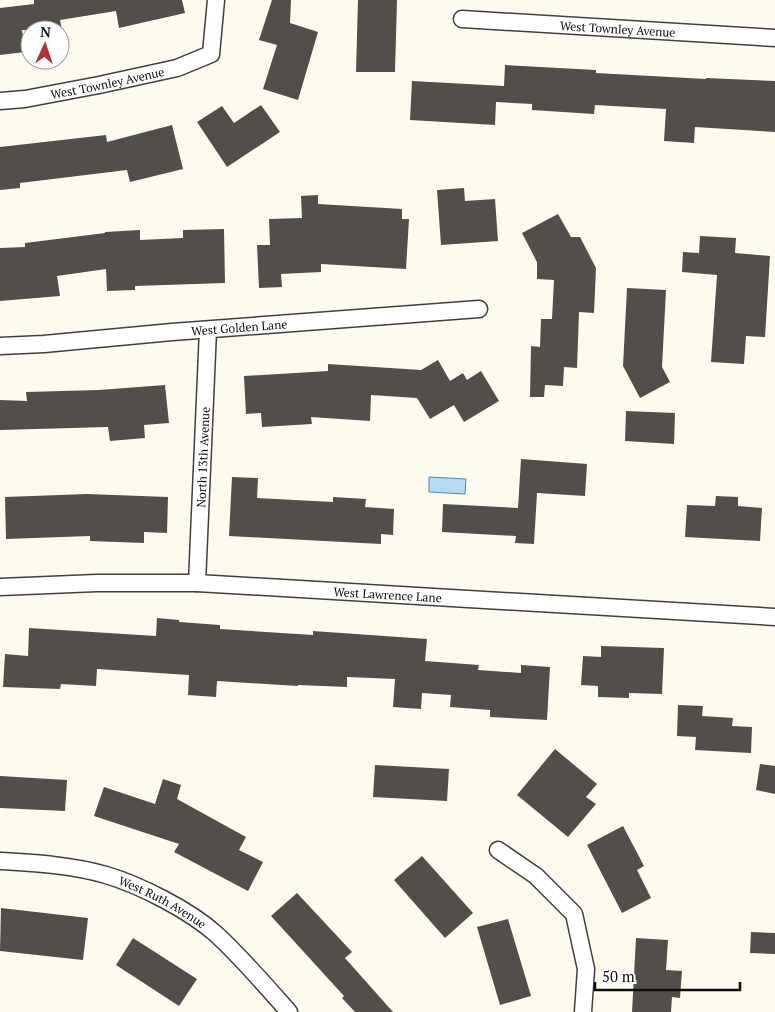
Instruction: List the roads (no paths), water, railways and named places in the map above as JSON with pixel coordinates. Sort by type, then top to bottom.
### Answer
[{"type":"street","name":"West Townley Avenue","points":[[0,102],[80,89],[169,70],[210,54],[216,0]]},
{"type":"street","name":"West Townley Avenue","points":[[462,19],[775,38]]},
{"type":"street","name":"West Golden Lane","points":[[0,346],[479,309]]},
{"type":"street","name":"North 13th Avenue","points":[[197,583],[208,330]]},
{"type":"street","name":"West Lawrence Lane","points":[[0,586],[96,583],[197,583],[775,617]]},
{"type":"street","points":[[498,850],[536,876],[574,914],[586,969],[583,1012]]},
{"type":"street","name":"West Ruth Avenue","points":[[0,861],[50,864],[106,875],[149,892],[183,911],[216,934],[289,1012]]},
{"type":"water","points":[[429,477],[466,479],[465,494],[429,492]]}]
